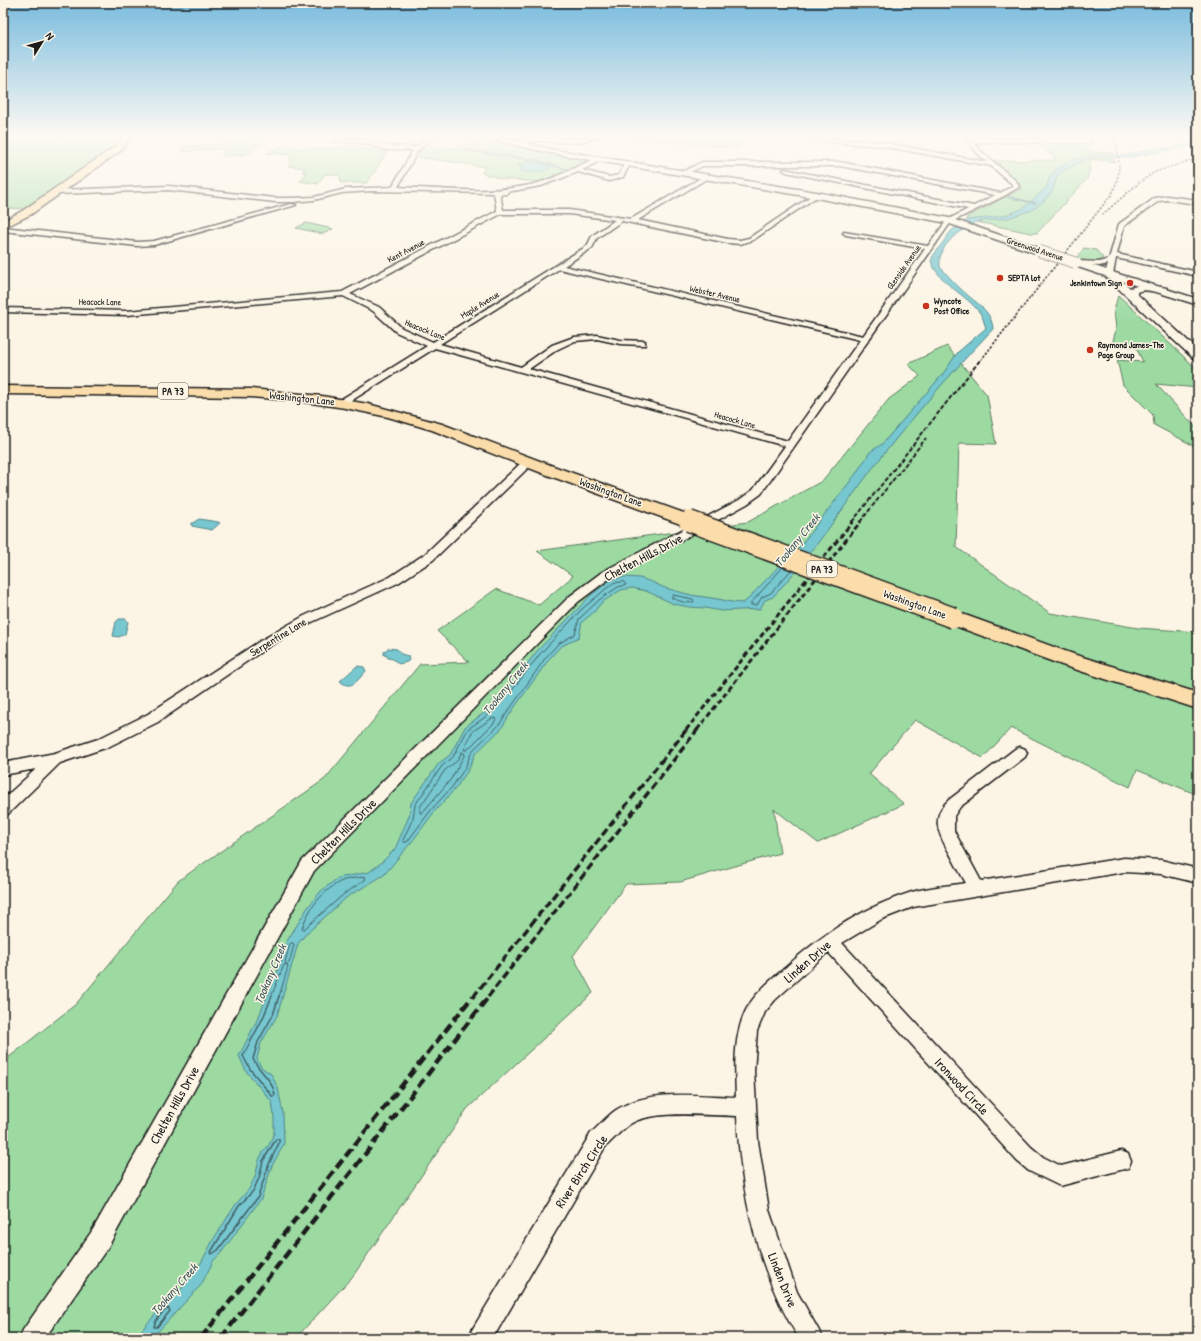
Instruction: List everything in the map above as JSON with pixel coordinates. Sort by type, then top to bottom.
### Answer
[{"type":"main road","points":[[3,225],[26,213],[45,200]]},
{"type":"main road","name":"Greenwood Avenue","points":[[839,200],[960,224],[1109,274]]},
{"type":"main road","points":[[1109,274],[1198,356]]},
{"type":"main road","points":[[1132,294],[1132,291],[1138,287],[1149,287],[1163,290]]},
{"type":"main road","name":"Washington Lane","points":[[3,390],[250,392],[343,402],[398,415],[436,427],[527,462],[1069,660],[1198,701]]},
{"type":"street","points":[[270,200],[290,200]]},
{"type":"street","points":[[3,229],[137,244],[154,243],[310,200]]},
{"type":"street","points":[[498,200],[500,212],[569,212],[621,219],[728,241],[740,242],[751,239],[809,200]]},
{"type":"street","points":[[632,221],[668,200]]},
{"type":"street","points":[[933,200],[974,208]]},
{"type":"street","name":"Glenside Avenue","points":[[791,446],[949,221],[992,200]]},
{"type":"street","points":[[1156,200],[1121,225],[1109,274],[1198,302]]},
{"type":"street","points":[[1179,200],[1198,202]]},
{"type":"street","name":"Kent Avenue","points":[[344,294],[500,212]]},
{"type":"street","name":"Maple Avenue","points":[[343,402],[590,247],[594,237],[621,219]]},
{"type":"street","points":[[846,232],[929,248]]},
{"type":"street","points":[[1076,263],[1100,264],[1114,258],[1198,274]]},
{"type":"street","name":"Webster Avenue","points":[[559,267],[865,339]]},
{"type":"street","name":"Heacock Lane","points":[[3,310],[127,313],[344,294],[376,309],[399,330],[433,345],[791,446]]},
{"type":"street","points":[[522,370],[555,347],[574,339],[597,337],[620,342],[642,343]]},
{"type":"street","name":"Chelten Hills Drive","points":[[31,1338],[100,1239],[308,866],[574,599],[606,575],[674,540],[748,499],[757,492],[791,446]]},
{"type":"street","name":"Serpentine Lane","points":[[3,769],[55,760],[103,743],[152,718],[264,644],[296,626],[394,580],[429,557],[527,462]]},
{"type":"street","points":[[977,888],[946,832],[946,812],[955,803],[1020,753]]},
{"type":"street","points":[[3,809],[55,760]]},
{"type":"street","name":"Linden Drive","points":[[812,1338],[788,1298],[771,1252],[758,1210],[748,1141],[746,1049],[748,1031],[753,1016],[769,994],[810,956],[829,941],[876,913],[913,899],[1124,865],[1161,867],[1198,876]]},
{"type":"street","name":"Ironwood Circle","points":[[829,941],[1019,1148],[1036,1164],[1060,1176],[1120,1161]]},
{"type":"street","name":"River Birch Circle","points":[[480,1338],[598,1140],[608,1130],[623,1117],[646,1107],[677,1105],[747,1106]]},
{"type":"green space","points":[[3,200],[39,200],[25,209],[3,209]]},
{"type":"green space","points":[[1001,200],[1068,200],[1037,233],[967,220],[966,218]]},
{"type":"green space","points":[[306,223],[333,229],[323,234],[296,228]]},
{"type":"green space","points":[[1084,248],[1096,250],[1103,258],[1096,262],[1076,259]]},
{"type":"green space","points":[[1118,295],[1198,370],[1198,388],[1156,384],[1198,430],[1198,448],[1154,425],[1153,415],[1123,385],[1117,360],[1143,362],[1136,347],[1112,345],[1116,329],[1114,311]]},
{"type":"green space","points":[[947,346],[987,395],[996,444],[959,443],[956,547],[1050,613],[1138,628],[1198,632],[1198,795],[1137,770],[1130,787],[1011,728],[983,758],[915,720],[869,774],[904,804],[818,843],[774,809],[780,853],[680,882],[626,884],[573,956],[593,993],[467,1109],[353,1276],[296,1338],[3,1338],[3,1062],[76,1004],[178,881],[325,779],[420,664],[469,662],[437,631],[496,589],[539,605],[573,576],[537,551],[748,522],[822,481],[889,399],[920,376],[908,364]]},
{"type":"water","points":[[1033,200],[1045,200],[1032,210],[1008,218],[975,222],[953,237],[945,246],[940,257],[940,267],[959,287],[986,311],[992,322],[993,329],[946,380],[901,433],[872,469],[800,566],[773,597],[765,600],[760,609],[721,611],[674,604],[646,591],[632,588],[621,590],[601,603],[594,612],[582,622],[579,637],[560,647],[549,659],[501,729],[475,754],[469,769],[455,789],[434,812],[384,875],[347,897],[306,934],[298,944],[277,1016],[261,1043],[257,1059],[261,1067],[271,1074],[278,1088],[283,1113],[284,1144],[272,1166],[261,1199],[221,1253],[214,1260],[201,1285],[152,1338],[135,1338],[159,1310],[176,1296],[201,1263],[213,1240],[236,1204],[249,1189],[255,1177],[259,1160],[269,1145],[274,1133],[272,1102],[246,1071],[239,1056],[259,1016],[281,962],[287,941],[308,907],[321,891],[338,878],[369,872],[381,863],[395,849],[409,816],[411,803],[439,763],[450,755],[465,727],[488,710],[507,690],[537,651],[591,595],[612,579],[625,577],[640,578],[665,588],[691,595],[732,602],[743,603],[748,599],[800,546],[855,475],[870,452],[882,444],[942,375],[958,352],[986,328],[983,318],[974,306],[946,283],[940,276],[931,261],[933,256],[951,231],[967,220],[1003,216],[1022,209]]},
{"type":"water","points":[[199,519],[220,523],[212,530],[192,526],[191,524]]},
{"type":"water","points":[[119,619],[126,619],[128,622],[125,634],[119,637],[113,636],[116,622]]},
{"type":"water","points":[[388,648],[397,649],[401,654],[408,656],[409,660],[399,664],[393,659],[388,658],[384,655],[384,652]]},
{"type":"water","points":[[357,666],[364,667],[366,671],[354,684],[347,685],[340,681]]},
{"type":"waterway","points":[[1020,200],[1035,203]]},
{"type":"railway","points":[[981,360],[1108,200]]},
{"type":"railway","points":[[1102,215],[1120,200]]},
{"type":"railway","points":[[852,522],[981,359]]},
{"type":"railway","points":[[860,522],[926,438]]},
{"type":"railway","points":[[686,730],[853,521]]},
{"type":"railway","points":[[697,730],[861,521]]},
{"type":"railway","points":[[473,997],[687,729]]},
{"type":"railway","points":[[488,997],[698,729]]},
{"type":"railway","points":[[201,1338],[473,996]]},
{"type":"railway","points":[[221,1338],[489,996]]},
{"type":"place","name":"SEPTA lot","points":[[1000,278]]},
{"type":"place","name":"Jenkintown Sign","points":[[1130,283]]},
{"type":"place","name":"Wyncote Post Office","points":[[926,306]]},
{"type":"place","name":"Raymond James-The Page Group","points":[[1090,350]]},
{"type":"water label","name":"Tookany Creek","points":[[797,540]]},
{"type":"water label","name":"Tookany Creek","points":[[505,688]]},
{"type":"water label","name":"Tookany Creek","points":[[270,974]]},
{"type":"water label","name":"Tookany Creek","points":[[174,1289]]}]
